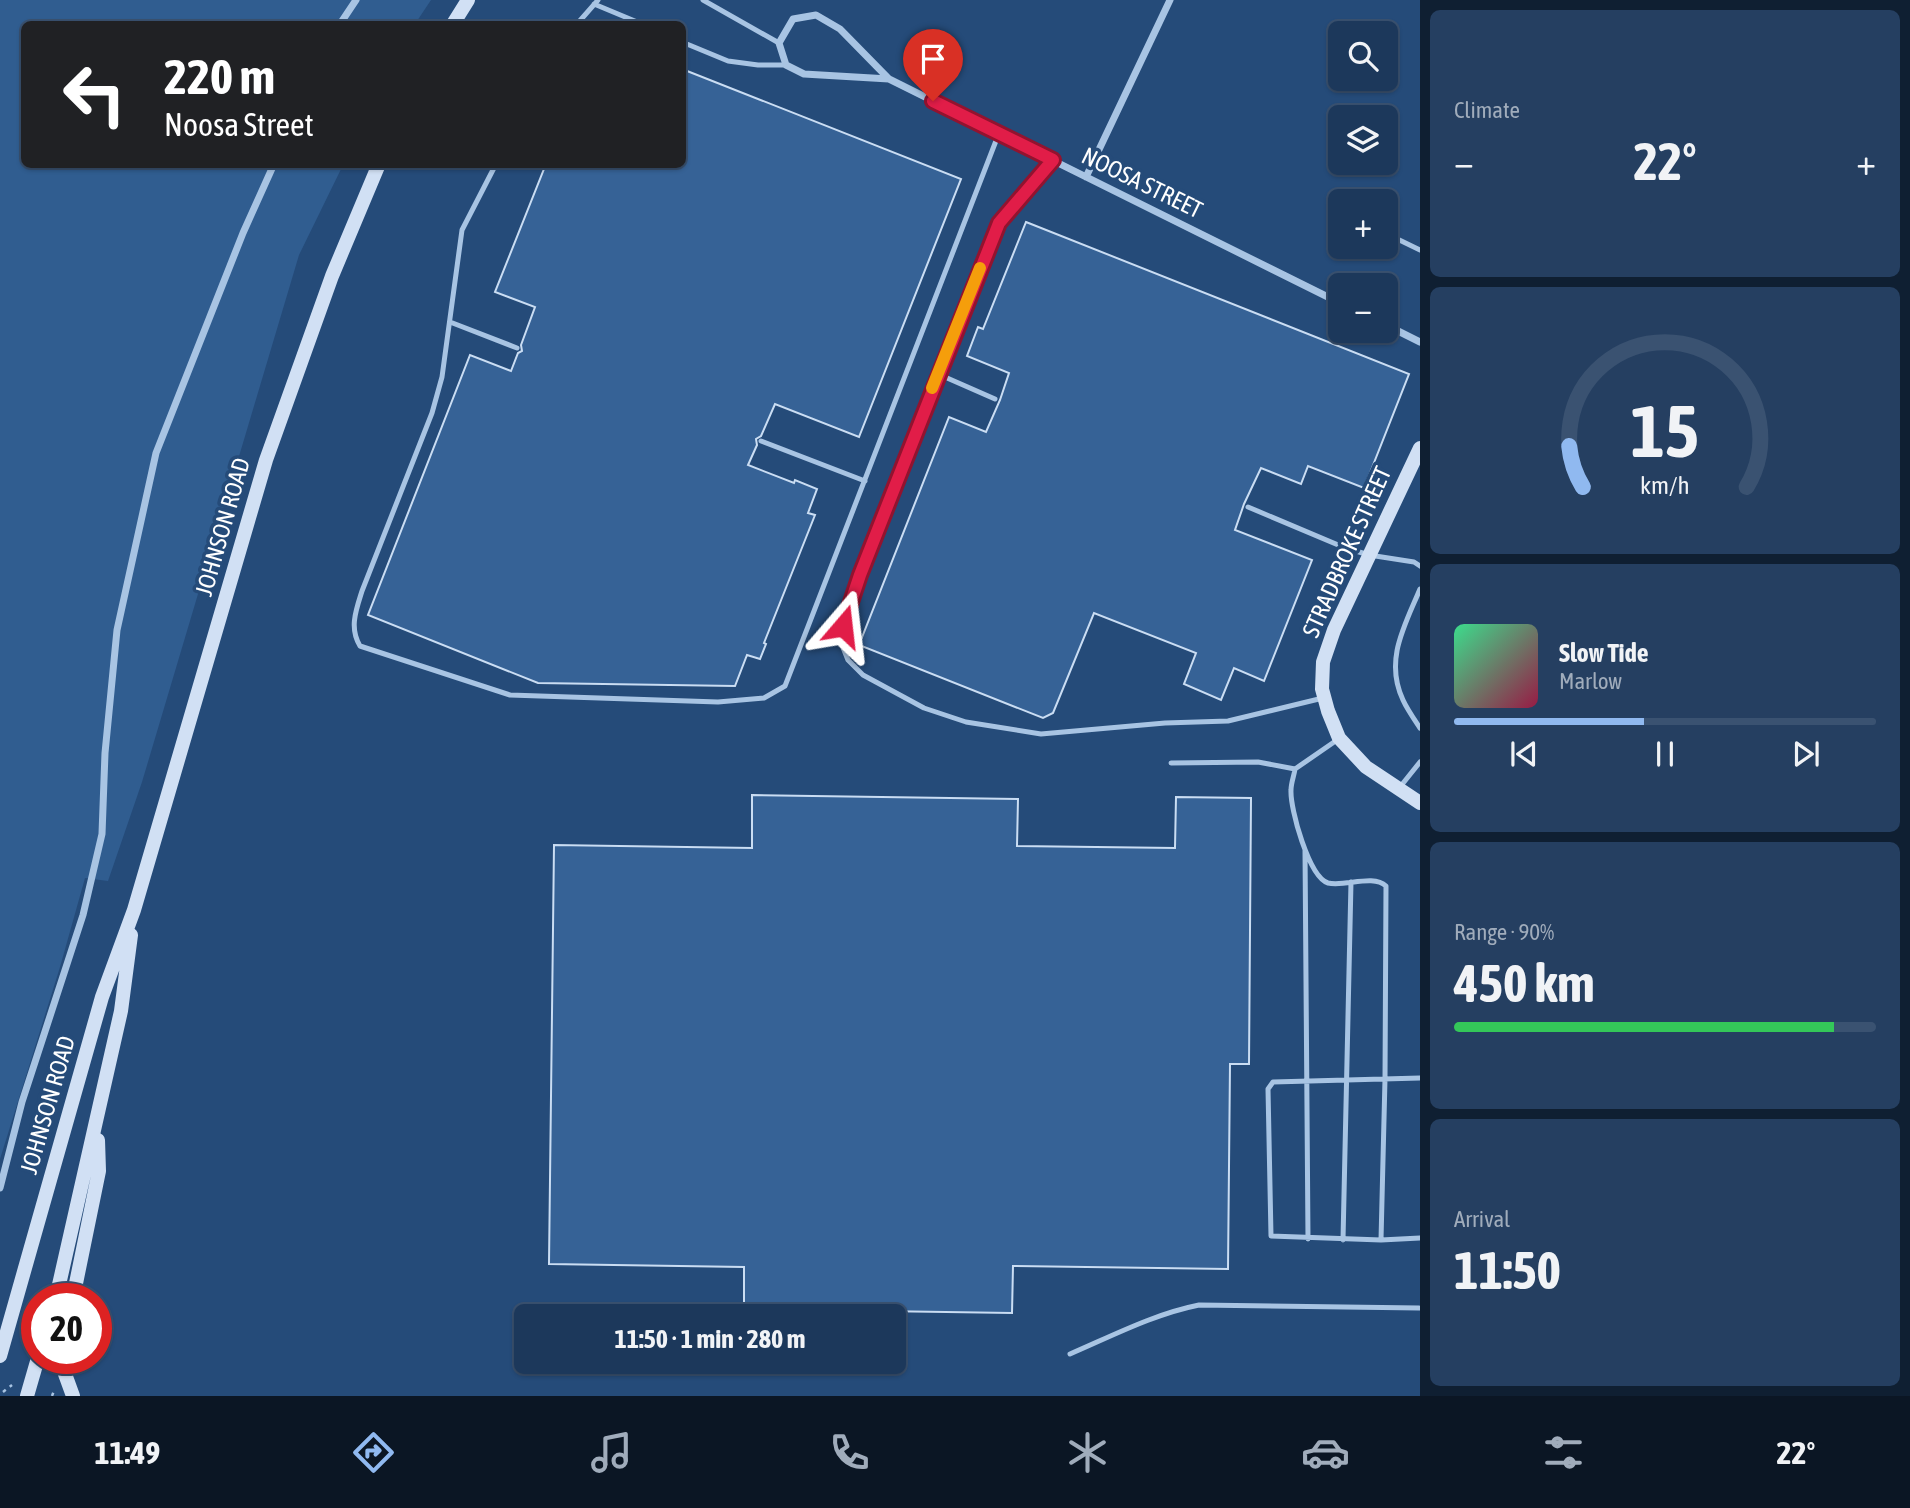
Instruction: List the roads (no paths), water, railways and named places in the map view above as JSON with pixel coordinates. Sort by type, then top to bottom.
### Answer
[{"type":"main road","points":[[455,21],[468,0]]},
{"type":"main road","name":"JOHNSON ROAD","points":[[0,1356],[102,997],[134,910],[267,460],[332,276],[377,168]]},
{"type":"main road","name":"STRADBROKE STREET","points":[[1420,448],[1416,468],[1369,555],[1334,630],[1323,662],[1322,689],[1339,738],[1366,767],[1420,803]]},
{"type":"main road","name":"JOHNSON ROAD","points":[[59,1283],[121,1011],[134,910]]},
{"type":"main road","name":"JOHNSON ROAD","points":[[76,1283],[99,1171],[97,1121]]},
{"type":"main road","points":[[27,1396],[33,1374]]},
{"type":"main road","points":[[65,1374],[73,1396]]},
{"type":"street","points":[[342,21],[356,0]]},
{"type":"street","points":[[1086,177],[1170,0]]},
{"type":"street","name":"NOOSA STREET","points":[[779,43],[793,19],[816,15],[840,29],[889,79],[1328,297]]},
{"type":"street","points":[[779,43],[786,65]]},
{"type":"street","name":"NOOSA STREET","points":[[786,65],[804,74],[889,79]]},
{"type":"street","points":[[0,1188],[22,1102],[83,915],[102,834],[105,752],[117,630],[156,453],[243,233],[272,168]]},
{"type":"street","points":[[1398,332],[1420,342]]},
{"type":"lane","points":[[703,0],[779,43]]},
{"type":"lane","points":[[580,21],[596,2],[636,21]]},
{"type":"lane","points":[[686,44],[728,61],[786,65]]},
{"type":"lane","points":[[494,168],[461,230],[442,377],[432,413],[362,591],[354,620],[354,636],[360,646],[510,695],[718,702],[764,698],[785,686],[999,134]]},
{"type":"lane","points":[[1053,160],[999,223],[850,600],[843,626],[842,645],[848,660],[863,675],[924,708],[956,719],[1041,734],[1165,723],[1228,721],[1324,698]]},
{"type":"lane","points":[[1398,239],[1420,250]]},
{"type":"lane","points":[[450,322],[517,348]]},
{"type":"lane","points":[[938,374],[995,399]]},
{"type":"lane","points":[[761,442],[865,481]]},
{"type":"lane","points":[[1248,507],[1343,547],[1369,555],[1415,562],[1420,566]]},
{"type":"lane","points":[[1420,589],[1395,648],[1394,669],[1402,698],[1420,728]]},
{"type":"lane","points":[[1339,738],[1295,769],[1291,790],[1293,811],[1305,847],[1320,878],[1329,883],[1379,881],[1386,886],[1381,1240]]},
{"type":"lane","points":[[1171,763],[1258,762],[1295,769]]},
{"type":"lane","points":[[1399,789],[1420,762]]},
{"type":"lane","points":[[1305,847],[1308,1238]]},
{"type":"lane","points":[[1343,1240],[1352,882]]},
{"type":"lane","points":[[1420,1078],[1273,1082],[1268,1089],[1269,1233],[1276,1238],[1420,1238]]},
{"type":"lane","points":[[1070,1354],[1152,1319],[1199,1305],[1419,1308]]}]
